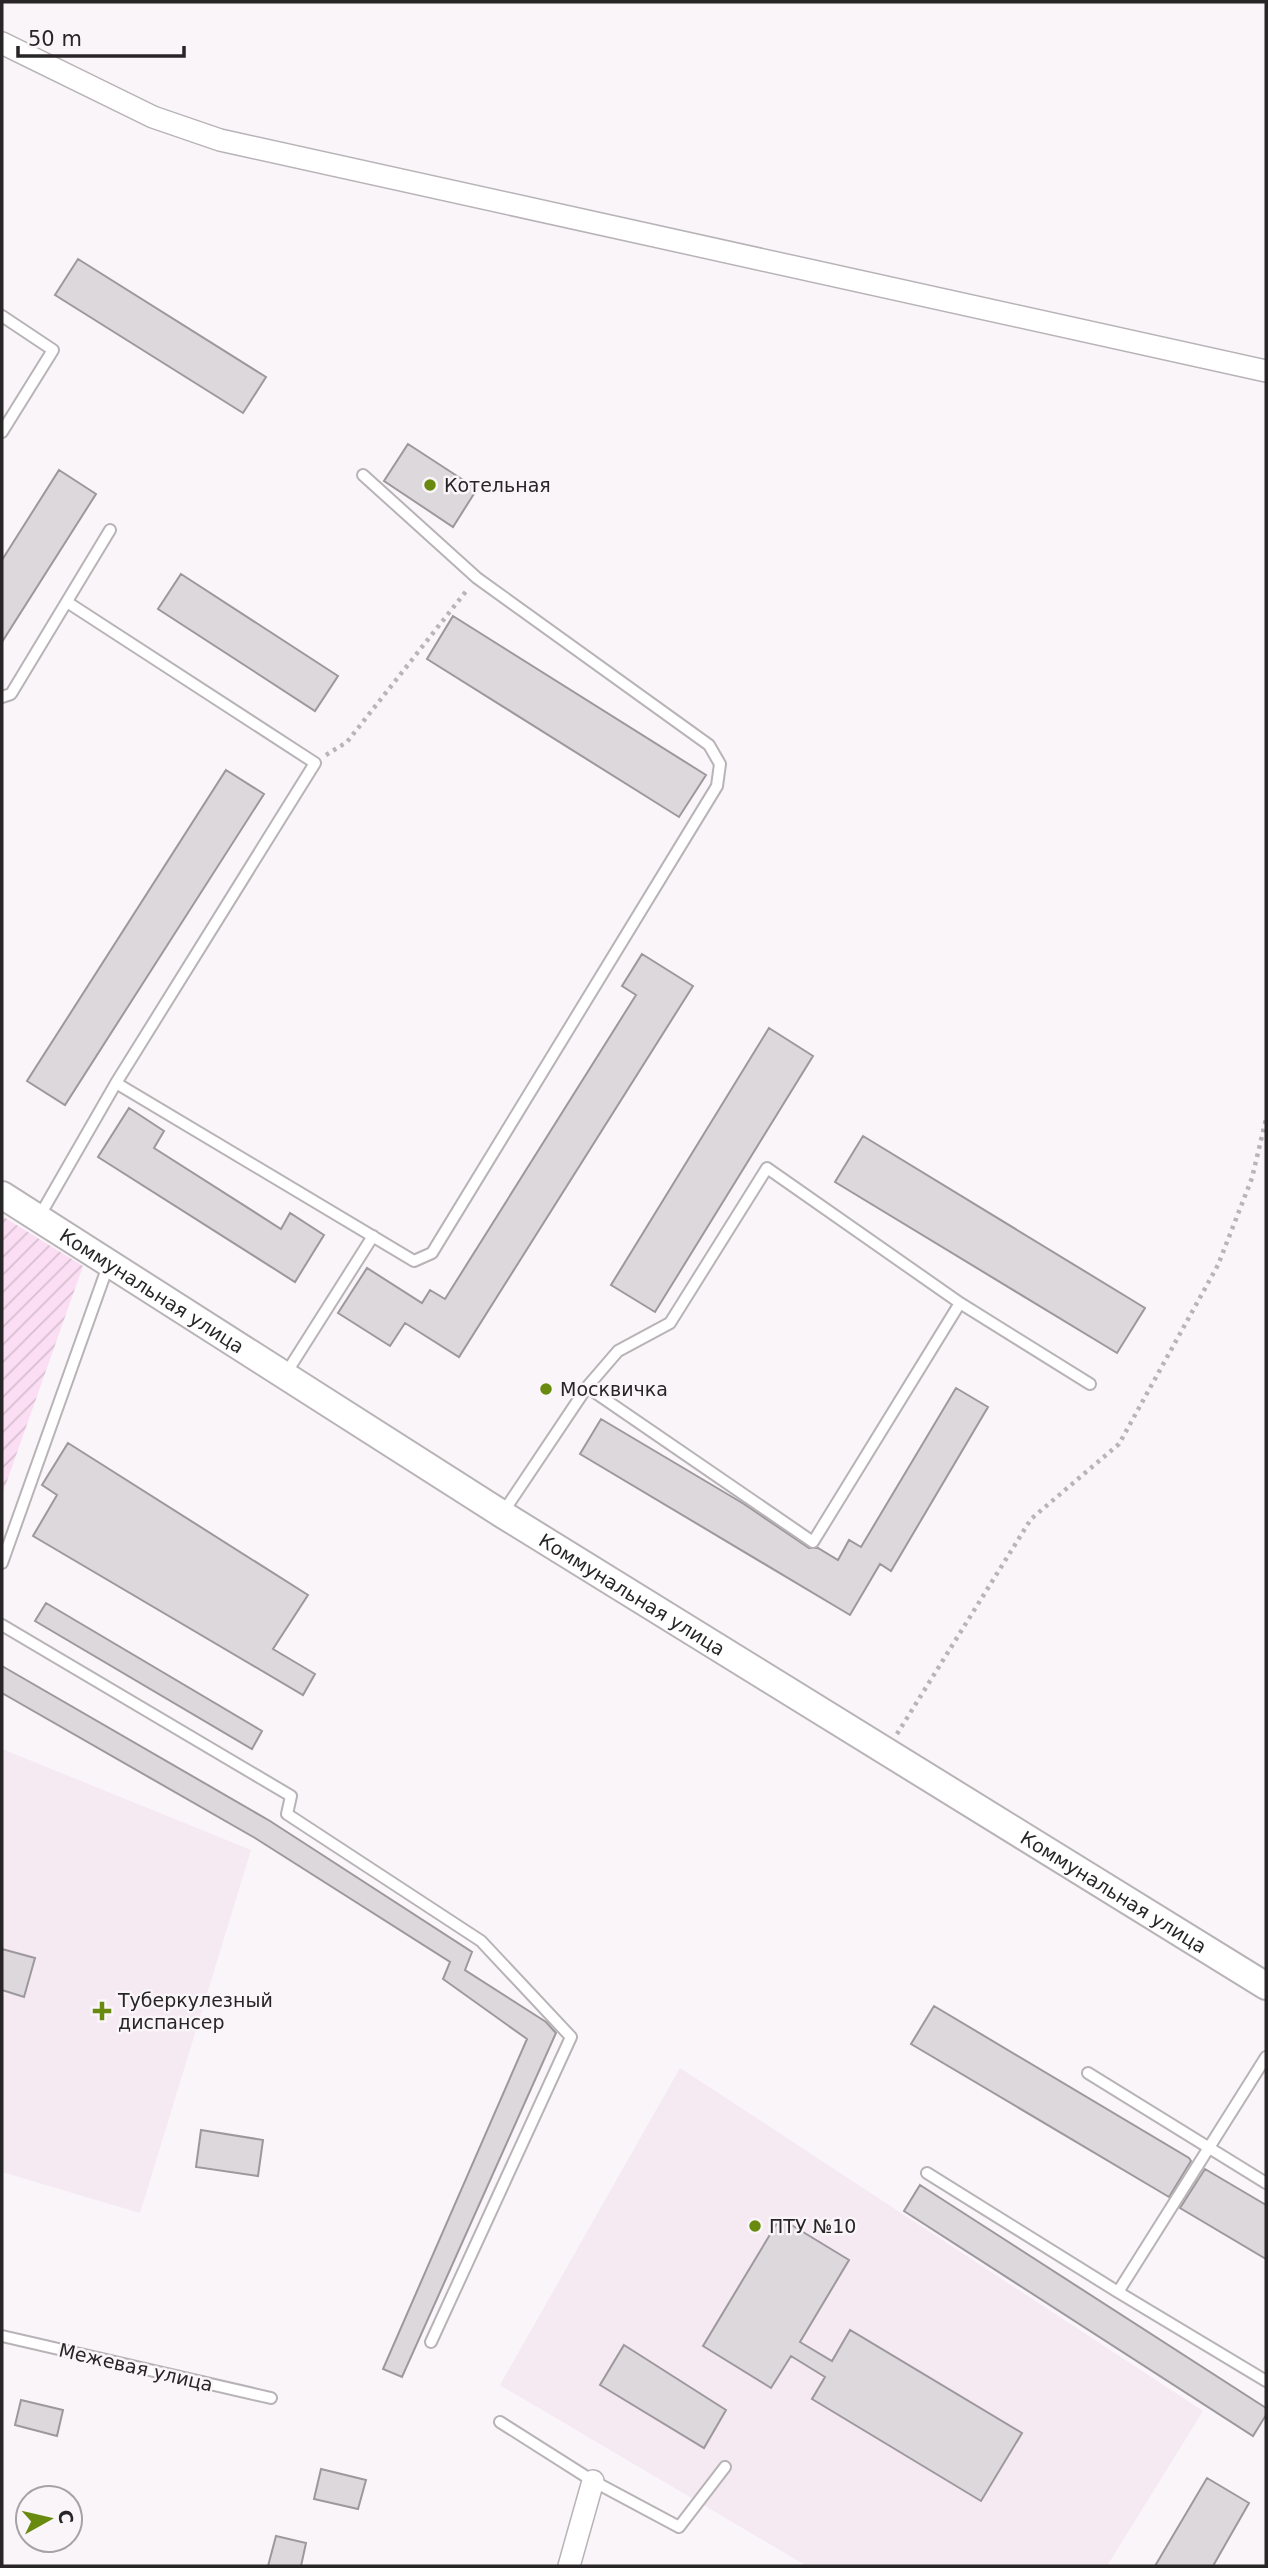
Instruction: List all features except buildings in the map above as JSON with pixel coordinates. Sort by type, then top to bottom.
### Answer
[{"type":"street","points":[[2,43],[153,117],[220,140],[1266,371]]},
{"type":"street","name":"Коммунальная улица","points":[[2,1195],[502,1514],[1266,1986]]},
{"type":"street","points":[[569,2566],[593,2481]]},
{"type":"lane","points":[[2,316],[53,350],[2,432]]},
{"type":"lane","points":[[116,1083],[414,1261],[432,1253],[717,786],[720,764],[709,745],[477,578],[363,475]]},
{"type":"lane","points":[[2,698],[11,694],[110,530]]},
{"type":"lane","points":[[38,1217],[116,1083],[315,762],[67,602]]},
{"type":"lane","points":[[502,1514],[587,1387],[618,1351],[670,1322],[766,1168],[960,1303],[1090,1384]]},
{"type":"lane","points":[[285,1374],[373,1236]]},
{"type":"lane","points":[[2,1563],[109,1262]]},
{"type":"lane","points":[[587,1387],[813,1542],[960,1303]]},
{"type":"lane","points":[[2,1625],[291,1796],[287,1814],[481,1941],[571,2037],[431,2342]]},
{"type":"lane","points":[[1118,2292],[1266,2057]]},
{"type":"lane","points":[[1088,2073],[1266,2183]]},
{"type":"lane","points":[[927,2173],[1266,2381]]},
{"type":"lane","name":"Межевая улица","points":[[2,2336],[271,2398]]},
{"type":"lane","points":[[500,2422],[593,2481],[679,2527],[725,2467]]},
{"type":"path","points":[[315,762],[347,742],[477,578]]},
{"type":"path","points":[[886,1751],[1031,1519],[1119,1444],[1218,1265],[1252,1178],[1266,1119]]},
{"type":"shaded area","points":[[2,1216],[83,1266],[2,1495]]},
{"type":"shaded area","name":"Туберкулезный диспансер","points":[[2,1749],[251,1850],[140,2213],[2,2172]]},
{"type":"shaded area","name":"ПТУ №10","points":[[680,2068],[1203,2411],[1107,2566],[807,2566],[500,2385]]},
{"type":"place","name":"Котельная","points":[[430,485]]},
{"type":"place","name":"Москвичка","points":[[546,1389]]},
{"type":"place","name":"Туберкулезный диспансер","points":[[102,2011]]},
{"type":"place","name":"ПТУ №10","points":[[755,2226]]}]
